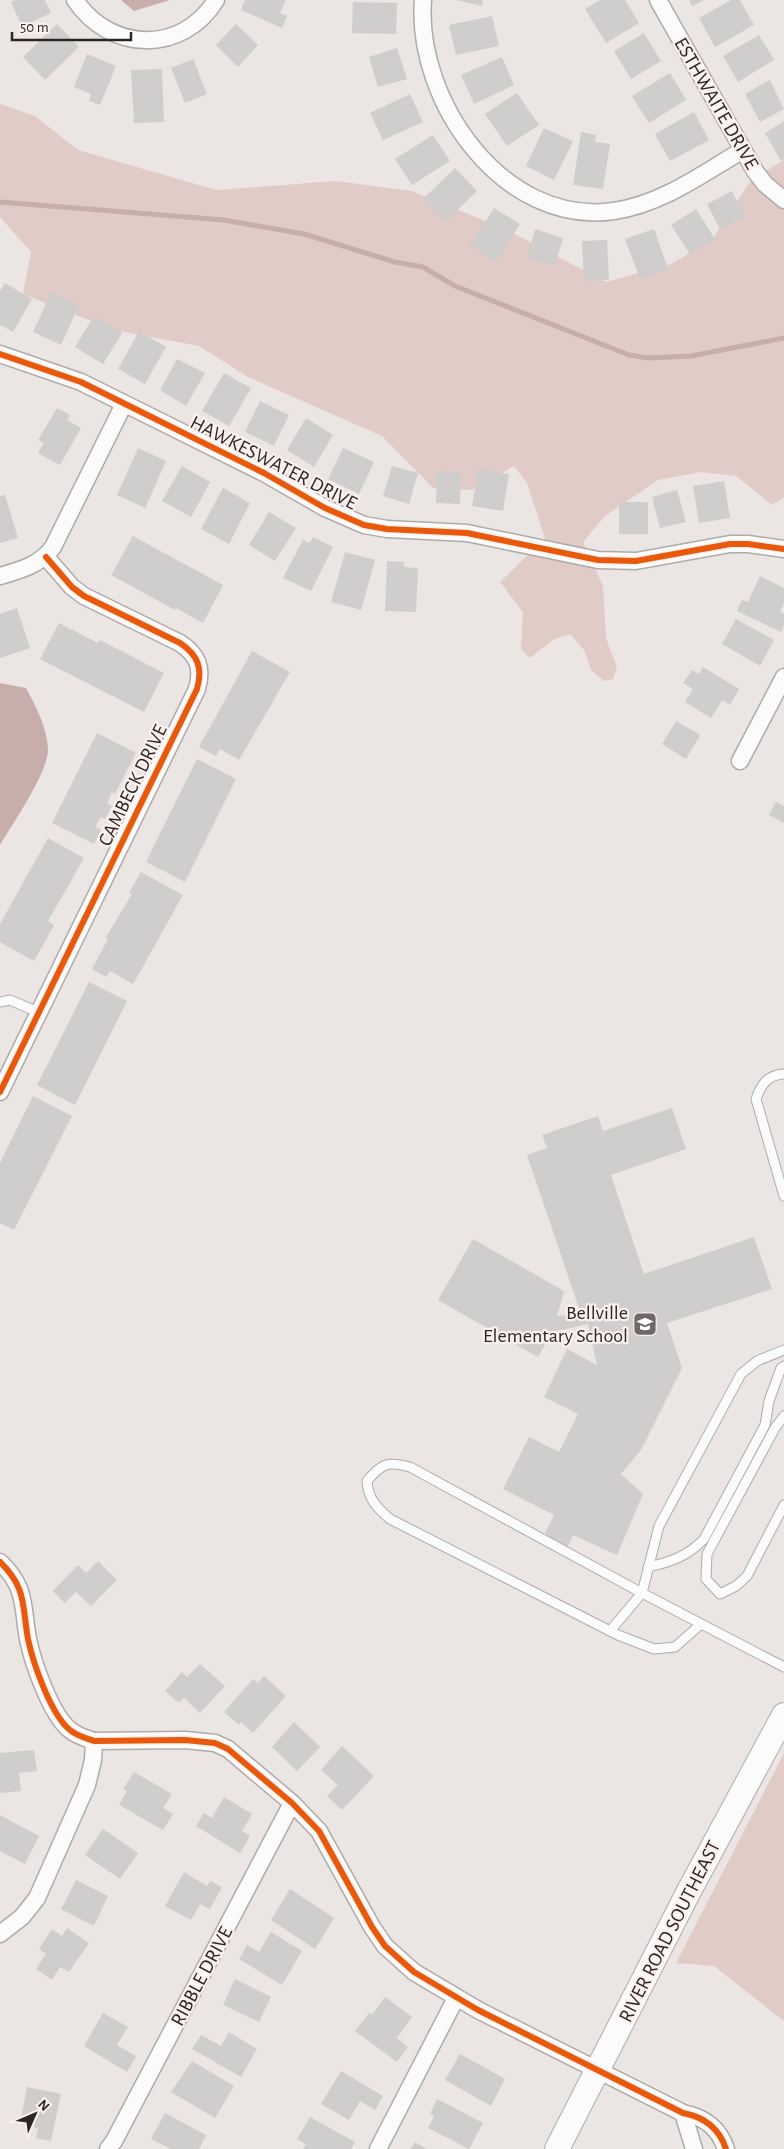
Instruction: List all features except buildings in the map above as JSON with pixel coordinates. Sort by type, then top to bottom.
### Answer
[{"type":"main road","name":"RIVER ROAD SOUTHEAST","points":[[557,2149],[689,1891],[784,1715]]},
{"type":"street","points":[[75,0],[89,18],[108,31],[123,37],[154,41],[169,38],[198,22],[216,0]]},
{"type":"street","points":[[423,0],[422,28],[425,50],[431,72],[450,112],[484,161],[522,193],[546,204],[568,210],[612,211],[650,203],[743,150]]},
{"type":"street","name":"ESTHWAITE DRIVE","points":[[658,0],[743,150],[765,184],[784,200]]},
{"type":"street","name":"HAWKESWATER DRIVE","points":[[0,354],[57,372],[264,473],[325,508],[364,525],[388,529],[467,533],[598,560],[618,561],[665,558],[730,544],[748,544],[784,549]]},
{"type":"street","points":[[0,576],[31,566],[46,557],[60,535],[124,404]]},
{"type":"street","name":"CAMBECK DRIVE","points":[[0,1092],[197,689],[201,676],[199,662],[192,650],[84,596],[72,587],[46,557]]},
{"type":"street","points":[[740,761],[784,677]]},
{"type":"street","points":[[0,1562],[19,1584],[24,1598],[32,1654],[51,1704],[69,1729],[81,1737],[94,1741],[185,1740],[215,1743],[228,1749],[292,1802],[319,1831],[361,1909],[386,1946],[414,1972],[456,1998],[598,2071],[683,2113],[708,2122],[716,2128],[724,2148]]},
{"type":"street","points":[[0,1934],[22,1917],[37,1898],[87,1785],[93,1760],[94,1741]]},
{"type":"street","name":"RIBBLE DRIVE","points":[[108,2149],[114,2141],[292,1802]]},
{"type":"street","points":[[378,2149],[456,1998]]},
{"type":"street","points":[[683,2113],[694,2149]]},
{"type":"lane","points":[[0,1002],[10,1000],[38,1012]]},
{"type":"lane","points":[[784,1074],[776,1074],[762,1084],[756,1099],[784,1196]]},
{"type":"lane","points":[[610,1631],[642,1593],[658,1526],[741,1374],[757,1361],[783,1351]]},
{"type":"lane","points":[[648,1568],[675,1561],[692,1551],[704,1538],[765,1425],[769,1401],[781,1368],[784,1366]]},
{"type":"lane","points":[[784,1416],[775,1428],[707,1554],[706,1579],[720,1594],[736,1586],[747,1576],[784,1505]]},
{"type":"lane","points":[[701,1624],[675,1647],[654,1649],[610,1631],[390,1520],[375,1506],[367,1492],[367,1481],[377,1469],[392,1462],[410,1467],[642,1593],[784,1667]]},
{"type":"shaded area","points":[[121,0],[170,0],[134,11]]},
{"type":"shaded area","points":[[0,104],[35,116],[78,150],[216,190],[336,181],[411,191],[503,228],[606,282],[671,264],[712,240],[751,180],[784,160],[784,497],[772,505],[736,476],[701,472],[658,480],[605,516],[583,542],[603,586],[606,638],[617,667],[613,679],[604,681],[591,670],[584,650],[570,634],[554,639],[530,658],[521,649],[523,612],[500,582],[545,538],[527,483],[514,466],[472,490],[433,488],[382,436],[248,377],[199,346],[114,330],[23,294],[31,252],[0,217]]},
{"type":"shaded area","points":[[0,683],[26,688],[43,725],[48,749],[36,784],[0,845]]},
{"type":"shaded area","points":[[784,1753],[784,2021],[714,1966],[676,1963]]},
{"type":"waterway","points":[[0,202],[224,220],[304,234],[395,262],[423,267],[455,286],[629,355],[648,358],[691,356],[784,338]]},
{"type":"cycle path","points":[[0,354],[81,382],[264,473],[325,508],[364,525],[387,529],[467,533],[598,560],[636,561],[730,544],[748,544],[784,549]]},
{"type":"cycle path","points":[[0,1092],[197,689],[199,681],[198,663],[191,652],[180,643],[84,596],[72,587],[46,557]]},
{"type":"cycle path","points":[[0,1562],[9,1571],[19,1589],[24,1607],[30,1649],[38,1674],[56,1713],[70,1730],[94,1741],[185,1740],[215,1743],[228,1749],[292,1803],[319,1831],[372,1927],[385,1946],[414,1972],[478,2010],[683,2113],[698,2117],[715,2129],[726,2149]]},
{"type":"place","name":"Bellville Elementary School","points":[[645,1324]]}]
